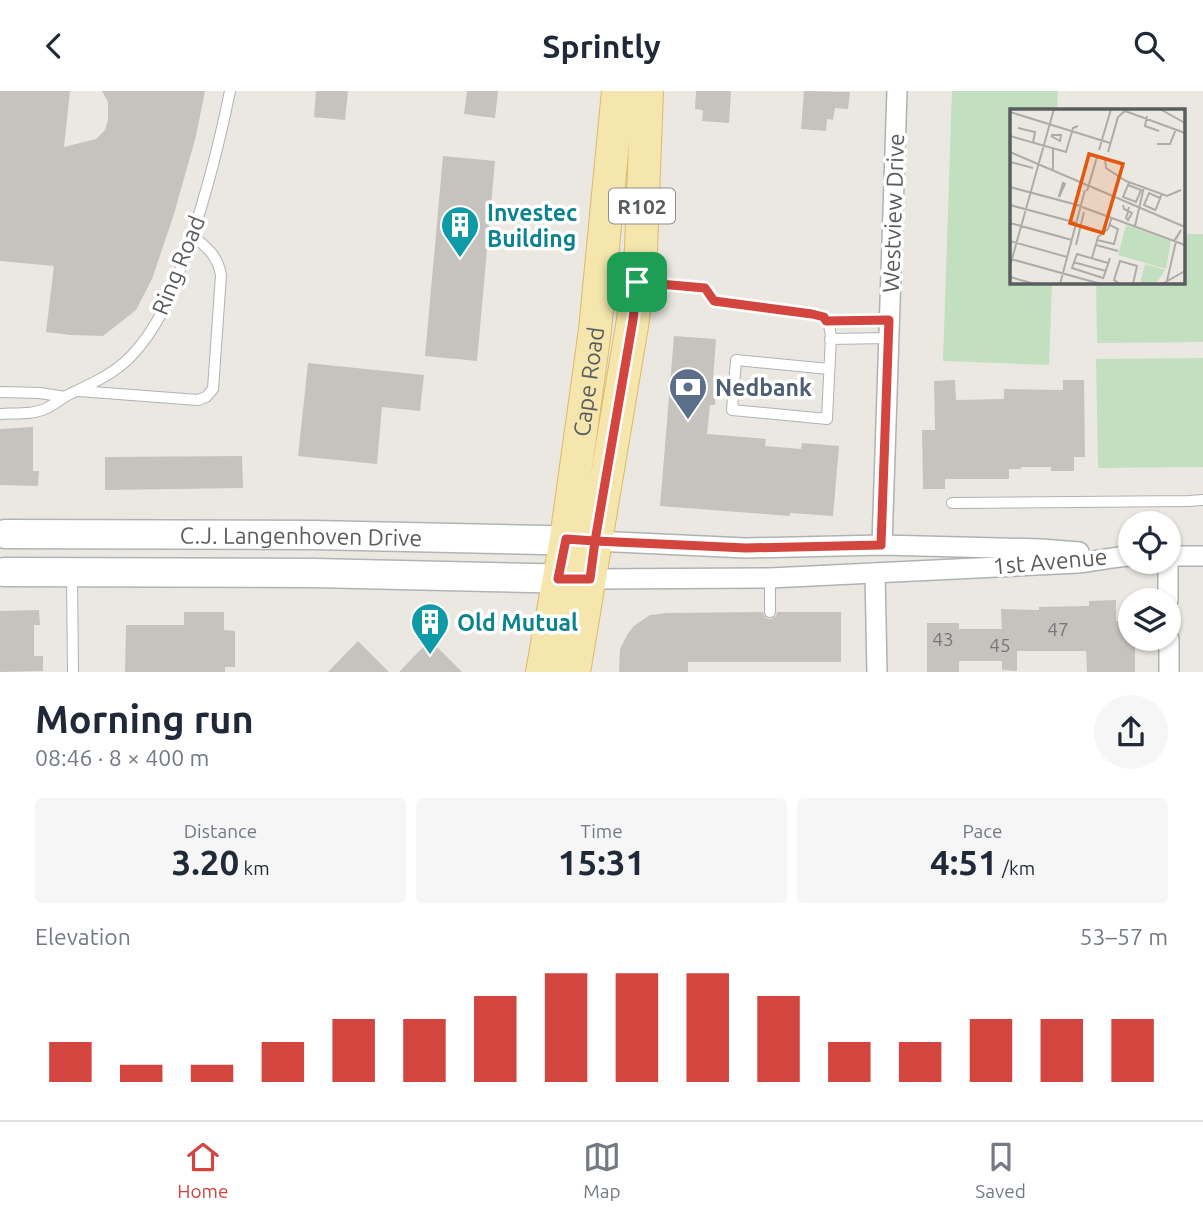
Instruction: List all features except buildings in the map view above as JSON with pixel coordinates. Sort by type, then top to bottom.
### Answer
[{"type":"main road","name":"Cape Road","points":[[574,672],[590,579],[580,540],[595,330],[618,91]]},
{"type":"main road","name":"Cape Road","points":[[542,672],[558,579],[580,540],[633,320],[641,249],[647,91]]},
{"type":"main road","name":"C.J. Langenhoven Drive","points":[[5,534],[313,534],[580,540]]},
{"type":"main road","name":"C.J. Langenhoven Drive","points":[[4,572],[314,573],[590,579]]},
{"type":"street","name":"Westview Drive","points":[[881,545],[897,91]]},
{"type":"street","name":"1st Avenue","points":[[580,540],[746,548],[881,545],[1041,549],[1118,555]]},
{"type":"street","points":[[1181,556],[1203,556]]},
{"type":"street","name":"1st Avenue","points":[[590,579],[875,573],[1078,563],[1118,557]]},
{"type":"street","points":[[875,573],[877,672]]},
{"type":"street","points":[[1169,651],[1169,672]]},
{"type":"lane","name":"Ring Road","points":[[0,414],[30,413],[46,409],[102,379],[125,362],[148,337],[183,263],[207,191],[230,91]]},
{"type":"lane","points":[[78,391],[198,400],[206,397],[213,389],[221,275],[219,263],[212,253],[192,235]]},
{"type":"lane","points":[[637,282],[705,288],[714,301],[824,317],[829,325],[830,339],[829,369],[827,419],[732,410],[736,360],[829,369]]},
{"type":"lane","points":[[826,321],[889,329]]},
{"type":"lane","points":[[830,339],[889,329]]},
{"type":"lane","points":[[0,392],[65,397]]},
{"type":"lane","points":[[952,503],[1203,500]]},
{"type":"lane","points":[[71,572],[73,672]]},
{"type":"lane","points":[[770,577],[770,612]]},
{"type":"green space","points":[[952,91],[1058,91],[1057,109],[1010,109],[1010,283],[1052,283],[1049,365],[943,361]]},
{"type":"green space","points":[[1186,234],[1203,234],[1203,342],[1097,343],[1096,283],[1186,283]]},
{"type":"green space","points":[[1203,358],[1203,467],[1098,468],[1096,359]]},
{"type":"place","name":"Investec Building","points":[[460,259]]},
{"type":"place","name":"Nedbank","points":[[688,421]]},
{"type":"place","name":"Old Mutual","points":[[430,656]]},
{"type":"route","points":[[637,282],[633,320],[595,541],[566,539],[558,579],[590,579],[595,541],[746,548],[881,545],[889,320],[826,321],[824,317],[812,314],[714,301],[705,288],[637,282]]}]
